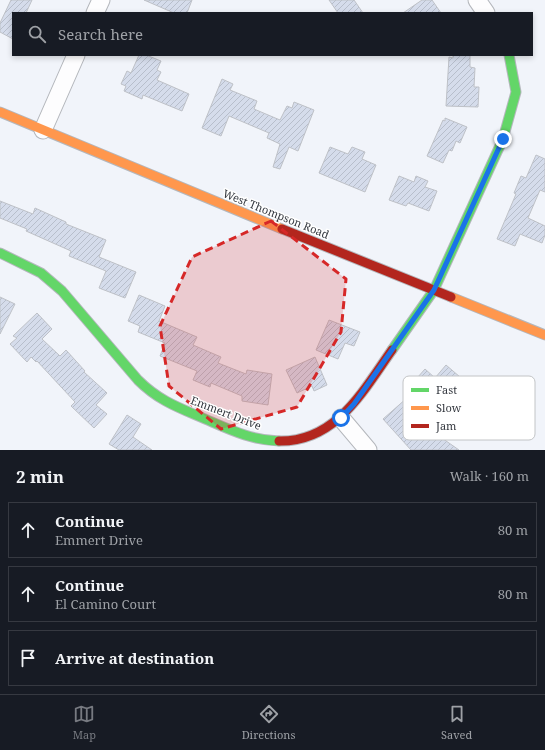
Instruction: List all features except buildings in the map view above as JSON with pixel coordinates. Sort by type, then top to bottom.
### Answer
[{"type":"street","points":[[95,12],[101,0]]},
{"type":"street","points":[[477,0],[485,12]]},
{"type":"street","points":[[43,130],[76,56]]},
{"type":"street","name":"Emmert Drive","points":[[0,253],[41,273],[62,291],[138,380],[162,400],[252,438],[270,441],[297,440],[306,437],[321,431],[341,418],[354,404],[434,290],[503,139],[516,92],[509,56]]},
{"type":"street","name":"West Thompson Road","points":[[0,112],[169,183],[545,335]]},
{"type":"street","points":[[341,418],[368,450]]},
{"type":"highlighted area","points":[[271,221],[346,279],[341,332],[297,407],[221,429],[169,386],[160,326],[192,257]]},
{"type":"traffic: fast","points":[[392,350],[434,290],[503,139],[516,92],[509,56]]},
{"type":"traffic: fast","points":[[0,253],[41,273],[62,291],[138,380],[155,394],[182,409],[236,432],[261,439],[279,441]]},
{"type":"traffic: slow","points":[[0,112],[282,229]]},
{"type":"traffic: slow","points":[[451,297],[545,335]]},
{"type":"traffic: jam","points":[[282,229],[451,297]]},
{"type":"traffic: jam","points":[[279,441],[299,439],[317,433],[332,423],[359,397],[392,350]]},
{"type":"route","points":[[341,418],[354,404],[434,290],[503,139]]}]
